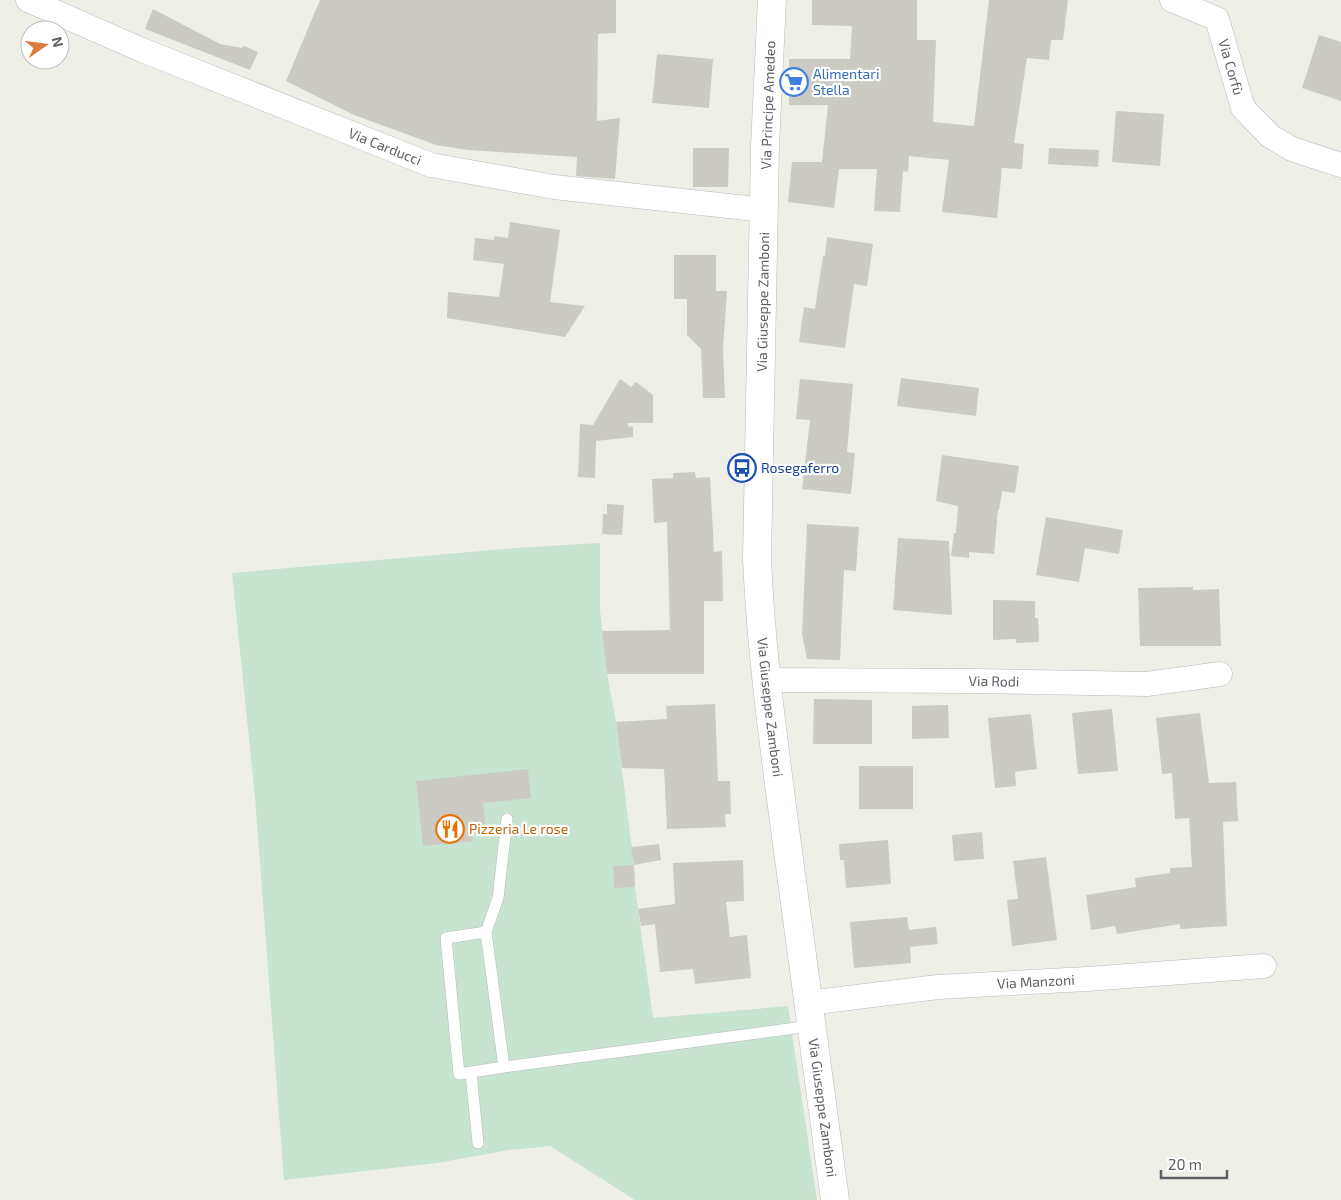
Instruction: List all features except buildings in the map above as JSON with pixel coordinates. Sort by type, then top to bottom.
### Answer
[{"type":"street","name":"Via Carducci","points":[[28,0],[142,50],[431,165],[554,186],[765,210]]},
{"type":"street","name":"Via Principe Amedeo","points":[[765,210],[765,146],[772,0]]},
{"type":"street","name":"Via Corfù","points":[[1172,0],[1217,19],[1243,108],[1270,136],[1292,149],[1341,164]]},
{"type":"street","name":"Via Giuseppe Zamboni","points":[[765,210],[757,559],[760,619],[766,680],[835,1200]]},
{"type":"street","name":"Via Rodi","points":[[766,680],[966,680],[1148,684],[1220,674]]},
{"type":"street","name":"Via Manzoni","points":[[810,1014],[938,987],[1264,966]]},
{"type":"lane","points":[[504,1067],[486,932],[498,898],[507,819]]},
{"type":"lane","points":[[486,932],[446,938],[459,1074],[810,1014]]},
{"type":"lane","points":[[471,1073],[478,1143]]},
{"type":"green space","points":[[600,543],[600,610],[607,674],[616,722],[634,865],[635,887],[653,1018],[788,1006],[817,1200],[635,1200],[550,1146],[509,1150],[437,1163],[284,1180],[255,797],[232,573],[516,548]]},
{"type":"place","name":"Alimentari Stella","points":[[794,82]]},
{"type":"place","name":"Rosegaferro","points":[[742,468]]},
{"type":"place","name":"Pizzeria Le rose","points":[[450,829]]}]
